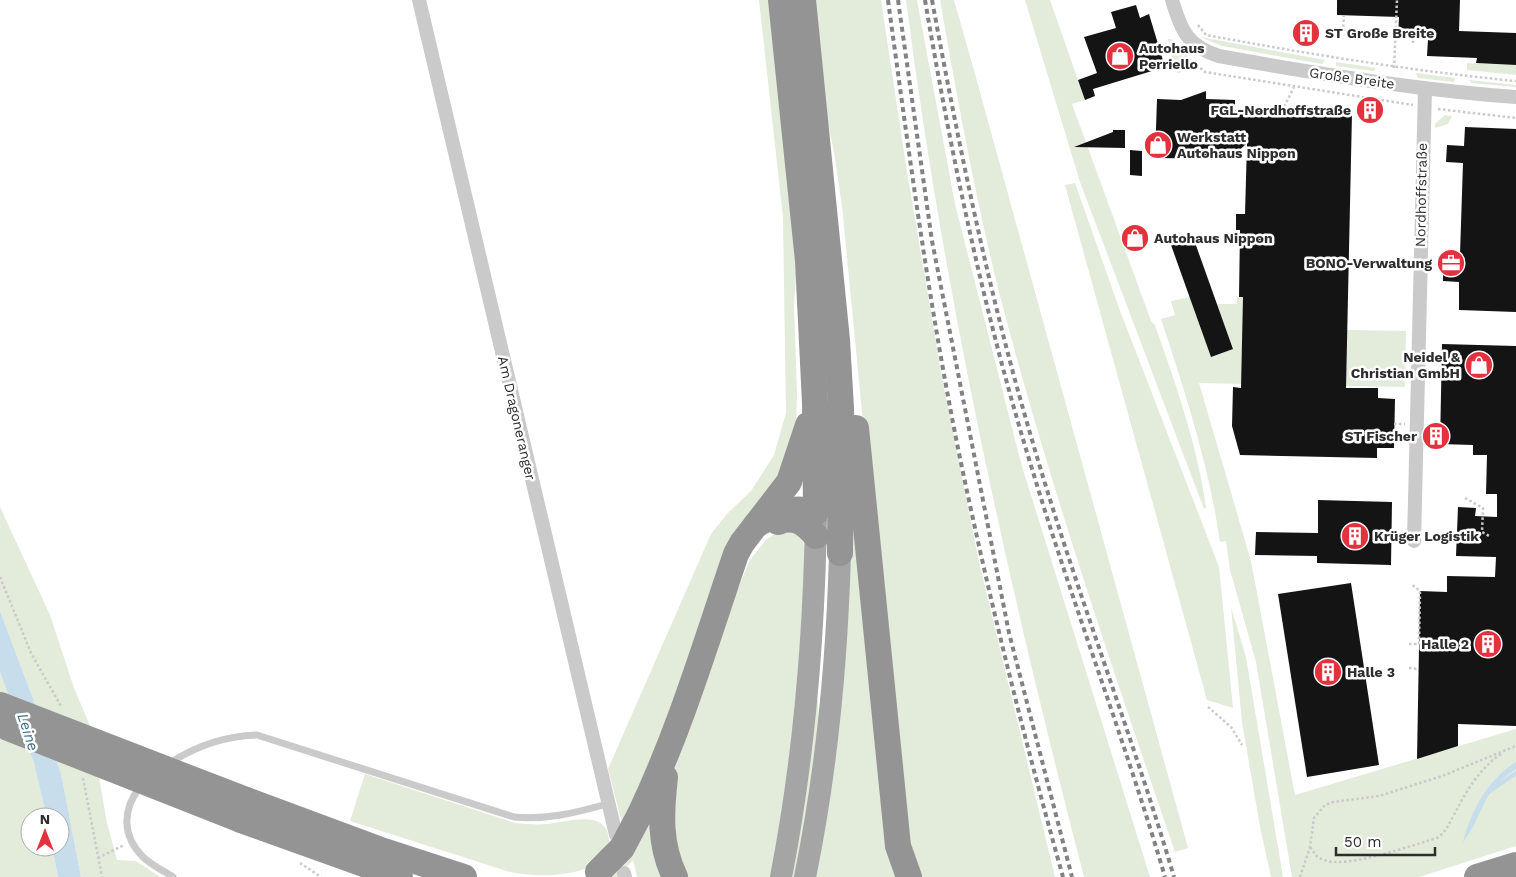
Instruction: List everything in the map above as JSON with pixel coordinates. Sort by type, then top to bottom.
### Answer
[{"type":"highway","points":[[781,0],[808,261],[815,403],[816,524]]},
{"type":"highway","points":[[803,0],[837,340],[841,408],[840,553]]},
{"type":"highway","points":[[837,340],[850,390],[856,424],[898,846],[909,877]]},
{"type":"highway","points":[[593,874],[622,848],[666,759],[739,549],[789,482],[815,403]]},
{"type":"highway","points":[[756,525],[790,509],[816,524]]},
{"type":"highway","points":[[730,576],[754,540],[779,522],[796,520],[808,527],[816,524]]},
{"type":"highway","points":[[0,705],[243,810],[302,843],[400,877]]},
{"type":"highway","points":[[0,725],[243,810],[378,848],[464,877]]},
{"type":"highway","points":[[666,759],[662,833],[667,858],[675,877]]},
{"type":"highway","points":[[302,843],[340,877]]},
{"type":"highway","points":[[1477,877],[1513,865]]},
{"type":"main road","points":[[781,877],[797,783],[807,694],[816,524],[832,525],[840,553],[838,623],[828,731],[805,877]]},
{"type":"street","name":"Am Dragoneranger","points":[[419,0],[607,804],[616,835]]},
{"type":"street","name":"Große Breite","points":[[1172,0],[1178,21],[1192,44],[1218,56],[1329,75],[1516,98]]},
{"type":"street","name":"Nordhoffstraße","points":[[1414,541],[1425,88]]},
{"type":"lane","points":[[155,773],[200,746],[236,735],[257,735],[514,817],[539,819],[573,814],[607,804]]},
{"type":"lane","points":[[148,778],[130,800],[126,820],[131,842],[144,858],[173,877]]},
{"type":"path","points":[[1394,68],[1397,0]]},
{"type":"path","points":[[1343,32],[1344,15]]},
{"type":"path","points":[[1206,35],[1394,68],[1516,81]]},
{"type":"path","points":[[1413,39],[1413,44]]},
{"type":"path","points":[[1198,65],[1205,72],[1294,87],[1424,107],[1516,118]]},
{"type":"path","points":[[1282,111],[1294,87]]},
{"type":"path","points":[[1465,498],[1483,508],[1482,532],[1488,536]]},
{"type":"path","points":[[1409,644],[1418,644],[1420,609],[1420,591],[1411,584]]},
{"type":"path","points":[[1409,668],[1419,669]]},
{"type":"path","points":[[1208,707],[1231,727],[1242,745]]},
{"type":"path","points":[[1300,877],[1310,847],[1314,818],[1325,805],[1333,802],[1379,796],[1442,776],[1516,746]]},
{"type":"path","points":[[1310,847],[1317,857],[1326,861],[1338,862],[1370,857],[1437,838],[1446,831],[1475,780],[1492,760],[1507,750]]},
{"type":"path","points":[[98,858],[131,842]]},
{"type":"green space","points":[[759,0],[770,0],[796,272],[794,306],[796,422],[790,452],[674,702],[623,827],[608,769],[711,534],[727,514],[751,491],[774,455],[786,413],[783,218]]},
{"type":"green space","points":[[811,0],[881,0],[907,172],[941,372],[979,562],[1055,877],[919,877],[909,852],[870,494],[842,206],[834,152],[818,75]]},
{"type":"green space","points":[[906,0],[917,0],[955,204],[1021,463],[1150,877],[1084,877],[1030,660],[981,441],[939,222]]},
{"type":"green space","points":[[940,0],[954,0],[975,74],[1188,848],[1175,852],[1082,574],[1018,363],[999,292],[974,183]]},
{"type":"green space","points":[[1025,0],[1050,0],[1085,100],[1072,104],[1151,321],[1155,325],[1171,370],[1197,460],[1206,507],[1204,509],[1080,182]]},
{"type":"green space","points":[[1200,37],[1325,60],[1322,64],[1222,46]]},
{"type":"green space","points":[[1168,39],[1171,39],[1186,58],[1180,73],[1175,72]]},
{"type":"green space","points":[[1336,62],[1376,68],[1374,71],[1336,66]]},
{"type":"green space","points":[[1467,63],[1516,65],[1516,75],[1467,70]]},
{"type":"green space","points":[[1416,73],[1455,78],[1454,82],[1418,78]]},
{"type":"green space","points":[[1469,80],[1516,85],[1516,87],[1471,83]]},
{"type":"green space","points":[[1445,115],[1452,116],[1448,124],[1435,128],[1435,124]]},
{"type":"green space","points":[[1075,183],[1119,308],[1219,567],[1233,708],[1207,700],[1065,185]]},
{"type":"green space","points":[[1190,297],[1211,357],[1233,349],[1217,304],[1237,304],[1237,297],[1243,297],[1347,330],[1406,331],[1405,387],[1199,383],[1251,561],[1295,795],[1516,729],[1516,846],[1419,877],[1292,877],[1256,662],[1230,570],[1226,541],[1220,542],[1203,457],[1161,319],[1175,315],[1171,301]]},
{"type":"green space","points":[[850,463],[903,877],[814,877]]},
{"type":"green space","points":[[0,507],[50,615],[74,688],[90,726],[107,823],[117,860],[136,861],[160,877],[81,877],[70,820],[70,807],[68,807],[61,773],[0,611]]},
{"type":"green space","points":[[790,530],[801,536],[806,551],[794,738],[771,877],[688,877],[676,858],[669,804],[675,769],[734,598],[750,560],[766,540],[776,533]]},
{"type":"green space","points":[[1231,607],[1246,657],[1283,877],[1271,877],[1260,827],[1242,722]]},
{"type":"green space","points":[[0,672],[21,725],[39,780],[45,807],[20,807],[20,857],[54,857],[58,877],[0,877]]},
{"type":"green space","points":[[818,700],[819,729],[797,877],[788,877],[815,701]]},
{"type":"green space","points":[[365,774],[515,823],[547,824],[587,819],[596,821],[603,825],[608,832],[609,844],[586,864],[590,867],[571,873],[530,875],[510,872],[350,821]]},
{"type":"green space","points":[[654,797],[669,877],[637,877],[633,860],[618,877],[604,877]]},
{"type":"water","name":"Leine","points":[[0,611],[61,773],[68,807],[45,807],[34,763],[0,672]]},
{"type":"water","points":[[1516,762],[1516,769],[1495,786],[1489,795],[1463,842],[1466,830],[1482,797],[1497,777]]},
{"type":"water","points":[[70,820],[81,877],[58,877],[54,857],[70,857]]},
{"type":"building","points":[[1337,0],[1460,0],[1459,31],[1516,33],[1516,65],[1476,63],[1477,58],[1427,56],[1428,39],[1398,38],[1399,17],[1337,15]]},
{"type":"building","points":[[1136,5],[1140,18],[1149,14],[1165,67],[1093,89],[1095,96],[1085,100],[1078,80],[1097,73],[1084,37],[1116,28],[1111,12]]},
{"type":"building","points":[[1206,91],[1206,99],[1235,100],[1235,110],[1352,113],[1346,388],[1378,388],[1378,398],[1395,399],[1394,448],[1377,448],[1377,458],[1240,455],[1232,426],[1233,387],[1241,388],[1243,297],[1239,297],[1240,230],[1236,230],[1236,214],[1245,214],[1247,143],[1230,159],[1155,158],[1157,99],[1181,100]]},
{"type":"building","points":[[1465,127],[1516,129],[1516,312],[1459,310],[1459,282],[1443,281],[1443,253],[1460,254],[1463,163],[1446,162],[1447,145],[1464,146]]},
{"type":"building","points":[[1113,130],[1125,130],[1125,148],[1074,147],[1113,132]]},
{"type":"building","points":[[1130,150],[1142,151],[1142,176],[1130,175]]},
{"type":"building","points":[[1193,237],[1233,349],[1211,357],[1171,245]]},
{"type":"building","points":[[1442,344],[1516,346],[1516,726],[1458,724],[1458,746],[1417,759],[1420,591],[1447,592],[1447,576],[1495,577],[1496,557],[1456,556],[1458,507],[1476,508],[1475,516],[1497,517],[1497,494],[1486,494],[1487,455],[1473,455],[1473,445],[1440,444]]},
{"type":"building","name":"Krüger Logistik","points":[[1318,500],[1392,502],[1391,565],[1317,563],[1317,556],[1255,555],[1256,532],[1318,533]]},
{"type":"building","name":"Halle 3","points":[[1351,583],[1379,765],[1307,777],[1278,594]]},
{"type":"waterway","points":[[1487,793],[1516,773]]},
{"type":"railway","points":[[888,0],[929,287],[960,458],[1008,668],[1063,877]]},
{"type":"railway","points":[[898,0],[932,241],[1009,633],[1072,877]]},
{"type":"railway","points":[[925,0],[958,179],[1000,356],[1065,574],[1150,826],[1165,877]]},
{"type":"railway","points":[[932,0],[975,218],[1015,379],[1064,545],[1139,766],[1174,877]]},
{"type":"place","name":"ST Große Breite","points":[[1306,33]]},
{"type":"place","name":"Autohaus Perriello","points":[[1120,56]]},
{"type":"place","name":"FGL-Nordhoffstraße","points":[[1370,110]]},
{"type":"place","name":"Werkstatt Autohaus Nippon","points":[[1158,145]]},
{"type":"place","name":"Autohaus Nippon","points":[[1135,238]]},
{"type":"place","name":"BONO-Verwaltung","points":[[1451,263]]},
{"type":"place","name":"Neidel & Christian GmbH","points":[[1479,365]]},
{"type":"place","name":"ST Fischer","points":[[1436,436]]},
{"type":"place","name":"Krüger Logistik","points":[[1355,536]]},
{"type":"place","name":"Halle 2","points":[[1488,644]]},
{"type":"place","name":"Halle 3","points":[[1328,672]]}]
